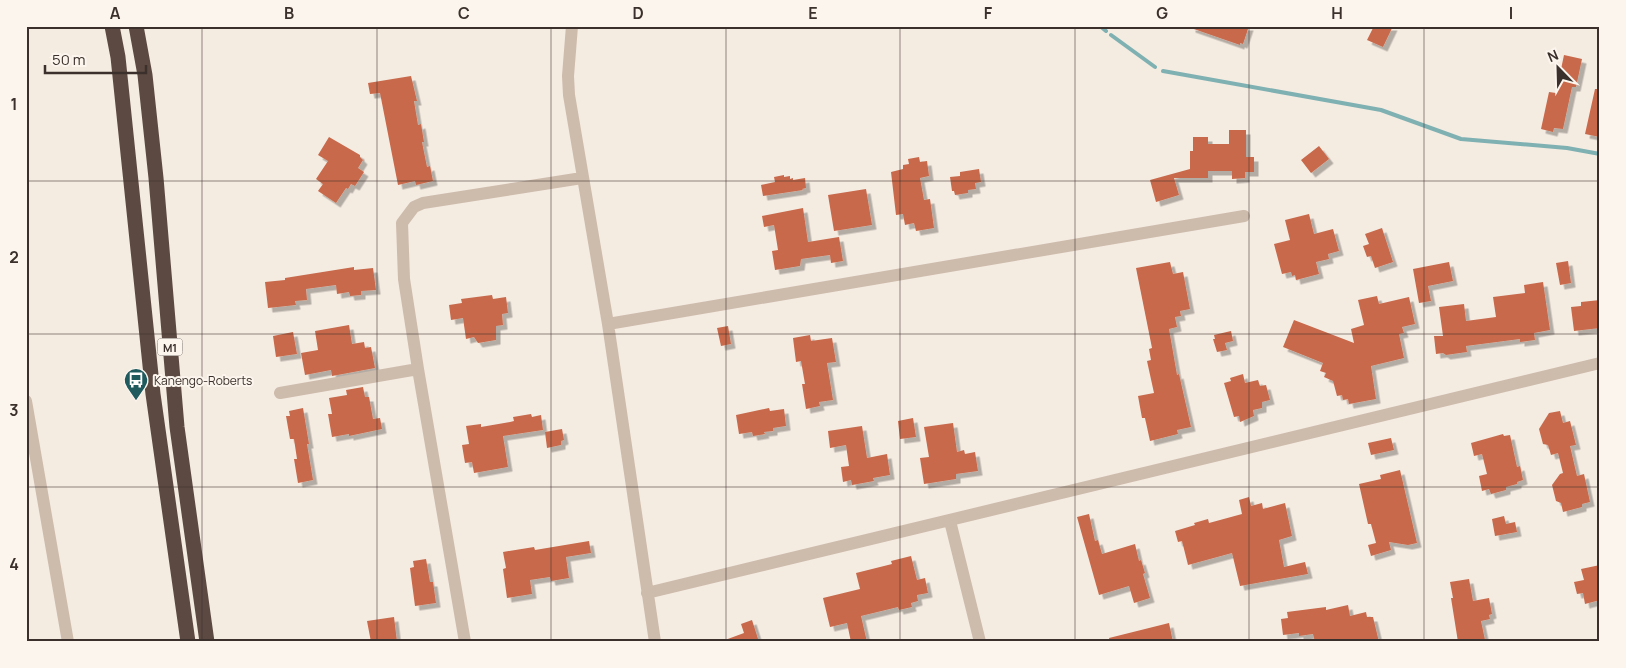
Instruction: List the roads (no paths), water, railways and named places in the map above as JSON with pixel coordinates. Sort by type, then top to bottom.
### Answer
[{"type":"highway","name":"M1","points":[[112,26],[118,57],[153,394],[188,642]]},
{"type":"highway","name":"M1","points":[[136,26],[145,74],[156,178],[177,427],[207,642]]},
{"type":"street","points":[[572,26],[568,76],[569,95],[608,324],[655,642]]},
{"type":"street","points":[[465,642],[404,280],[402,223],[414,208],[423,203],[582,178]]},
{"type":"street","points":[[608,324],[1244,216]]},
{"type":"street","points":[[647,593],[1600,363]]},
{"type":"street","points":[[280,393],[418,369]]},
{"type":"street","points":[[26,401],[68,642]]},
{"type":"street","points":[[950,521],[980,642]]},
{"type":"waterway","points":[[1100,26],[1106,31]]},
{"type":"waterway","points":[[1111,35],[1155,67]]},
{"type":"waterway","points":[[1163,71],[1381,110],[1461,139],[1567,148],[1600,154]]},
{"type":"place","name":"Kanengo-Roberts","points":[[136,401]]}]
